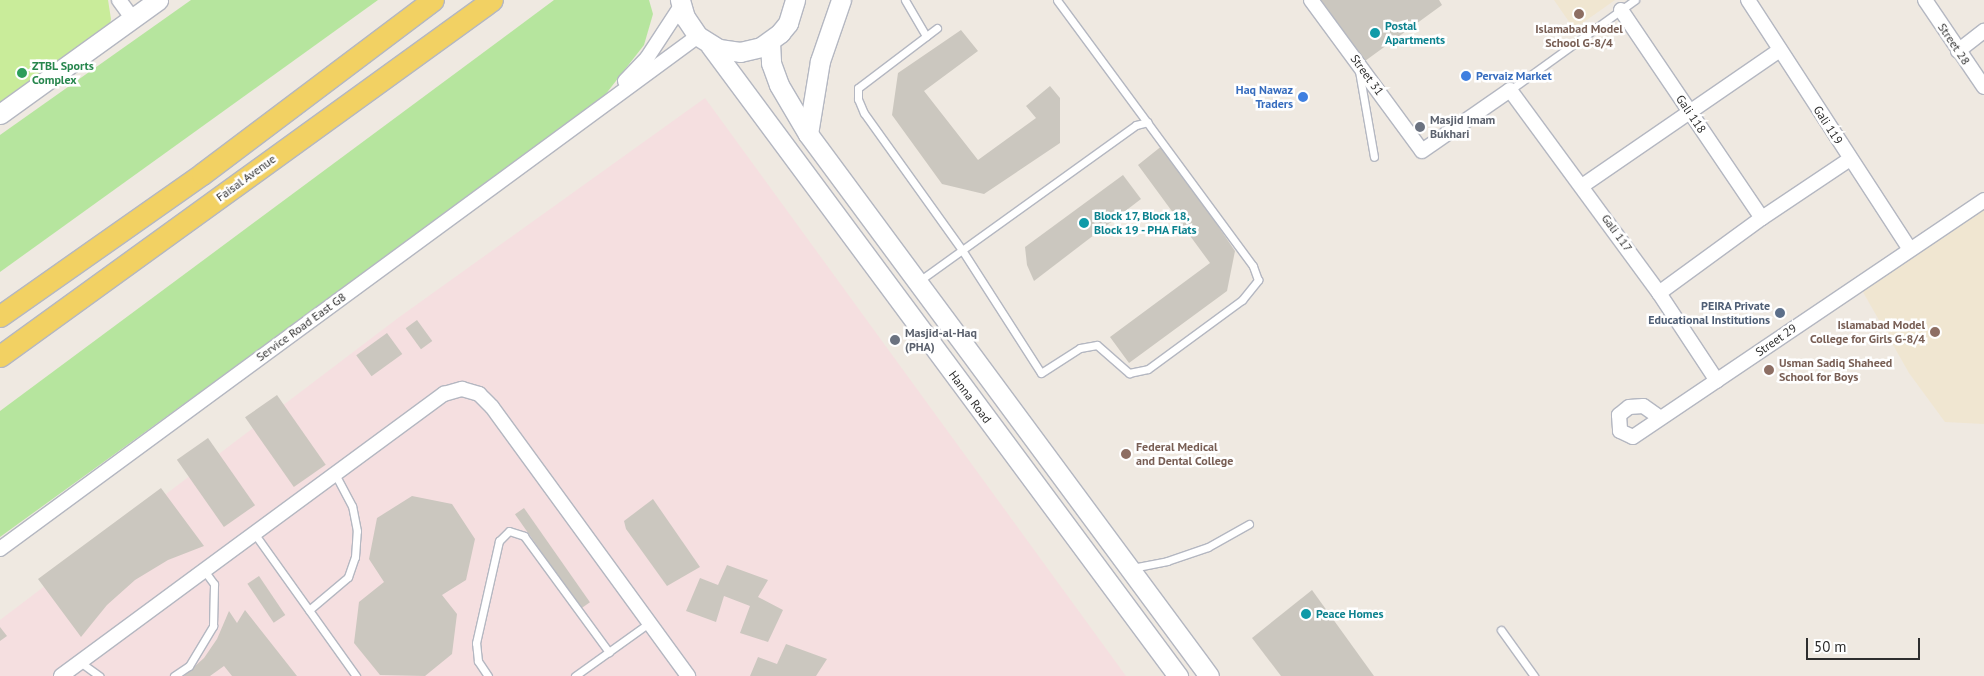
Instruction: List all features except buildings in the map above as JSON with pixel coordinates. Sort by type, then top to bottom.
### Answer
[{"type":"main road","points":[[0,316],[210,168],[433,0]]},
{"type":"main road","name":"Faisal Avenue","points":[[0,356],[492,0]]},
{"type":"street","points":[[119,0],[132,18]]},
{"type":"street","points":[[0,114],[158,0]]},
{"type":"street","points":[[704,40],[740,52],[770,42],[788,23],[795,0]]},
{"type":"street","points":[[808,134],[820,61],[832,19],[841,0]]},
{"type":"street","name":"Street 31","points":[[1311,0],[1422,151],[1510,90]]},
{"type":"street","name":"Gali 119","points":[[1748,0],[1910,249]]},
{"type":"street","name":"Street 28","points":[[1924,0],[1984,87]]},
{"type":"street","name":"Hanna Road","points":[[681,3],[704,40],[1178,676]]},
{"type":"street","name":"Service Road East G8","points":[[602,105],[647,58],[681,3]]},
{"type":"street","name":"Gali 118","points":[[1621,10],[1762,218]]},
{"type":"street","points":[[1958,51],[1984,32]]},
{"type":"street","name":"Service Road East G8","points":[[0,549],[602,105],[704,40]]},
{"type":"street","name":"Hanna Road","points":[[770,42],[771,63],[779,85],[808,134],[1209,676]]},
{"type":"street","points":[[1582,186],[1689,110],[1780,50]]},
{"type":"street","name":"Gali 117","points":[[1510,90],[1659,293],[1717,381]]},
{"type":"street","points":[[1659,293],[1762,218],[1850,159]]},
{"type":"street","name":"Street 29","points":[[1659,417],[1643,406],[1629,407],[1619,415],[1620,431],[1633,437],[1984,200]]},
{"type":"street","points":[[61,676],[444,394],[462,389],[479,394],[492,407],[688,676]]},
{"type":"street","points":[[1082,547],[1103,533]]},
{"type":"lane","points":[[904,0],[926,36]]},
{"type":"lane","points":[[937,28],[858,88],[858,99],[962,250],[1041,372],[1080,348],[1098,345],[1129,373],[1148,369],[1242,300],[1258,280],[1253,266],[1057,0]]},
{"type":"lane","points":[[1510,90],[1635,0]]},
{"type":"lane","points":[[1358,63],[1374,157]]},
{"type":"lane","points":[[917,282],[1136,125],[1148,122]]},
{"type":"lane","points":[[309,610],[348,577],[355,558],[357,531],[352,506],[335,474]]},
{"type":"lane","points":[[1129,568],[1167,561],[1208,547],[1249,524]]},
{"type":"lane","points":[[488,676],[478,661],[476,643],[499,542],[509,531],[524,536],[609,652]]},
{"type":"lane","points":[[254,533],[356,676]]},
{"type":"lane","points":[[174,676],[189,666],[213,626],[214,584],[204,570]]},
{"type":"lane","points":[[575,676],[650,622]]},
{"type":"lane","points":[[1501,630],[1534,676]]},
{"type":"lane","points":[[80,662],[99,676]]},
{"type":"shaded area","name":"Islamabad Model School G-8/4","points":[[1554,0],[1615,0],[1574,29]]},
{"type":"shaded area","points":[[705,98],[1126,676],[0,676],[0,620],[398,318]]},
{"type":"shaded area","name":"Islamabad Model College for Girls G-8/4","points":[[1984,201],[1984,424],[1945,422],[1909,373],[1863,292]]},
{"type":"green space","name":"ZTBL Sports Complex","points":[[0,0],[108,0],[111,19],[109,29],[0,103]]},
{"type":"green space","points":[[191,0],[378,0],[0,272],[0,135]]},
{"type":"green space","points":[[554,0],[649,0],[653,14],[644,45],[598,104],[0,537],[0,411]]},
{"type":"place","name":"Islamabad Model School G-8/4","points":[[1579,14]]},
{"type":"place","name":"Postal Apartments","points":[[1375,33]]},
{"type":"place","name":"ZTBL Sports Complex","points":[[22,73]]},
{"type":"place","name":"Pervaiz Market","points":[[1466,76]]},
{"type":"place","name":"Haq Nawaz Traders","points":[[1303,97]]},
{"type":"place","name":"Masjid Imam Bukhari","points":[[1420,127]]},
{"type":"place","name":"Block 17, Block 18, Block 19 - PHA Flats","points":[[1084,223]]},
{"type":"place","name":"PEIRA Private Educational Institutions","points":[[1780,313]]},
{"type":"place","name":"Islamabad Model College for Girls G-8/4","points":[[1935,332]]},
{"type":"place","name":"Masjid-al-Haq (PHA)","points":[[895,340]]},
{"type":"place","name":"Usman Sadiq Shaheed School for Boys","points":[[1769,370]]},
{"type":"place","name":"Federal Medical and Dental College","points":[[1126,454]]},
{"type":"place","name":"Peace Homes","points":[[1306,614]]}]
